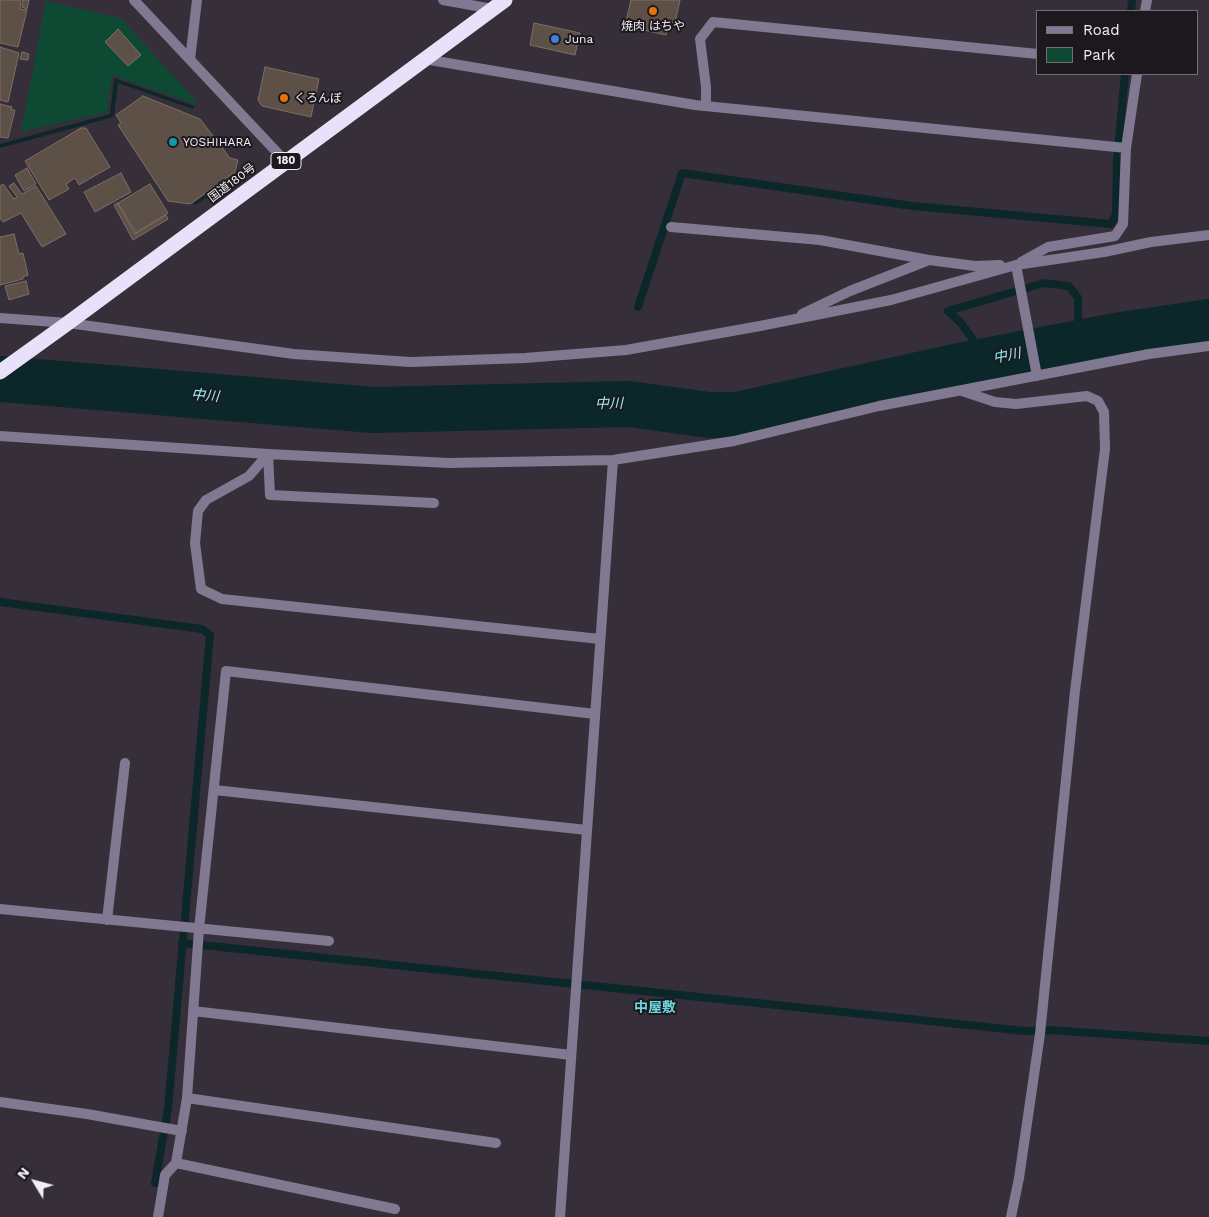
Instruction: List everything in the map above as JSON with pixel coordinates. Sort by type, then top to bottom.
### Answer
[{"type":"highway","name":"国道180号","points":[[0,372],[499,4]]},
{"type":"street","points":[[134,0],[286,162]]},
{"type":"street","points":[[190,60],[198,0]]},
{"type":"street","points":[[443,0],[499,4]]},
{"type":"street","points":[[706,106],[706,87],[700,39],[713,22],[1036,54]]},
{"type":"street","points":[[424,60],[706,106],[1126,148]]},
{"type":"street","points":[[0,318],[68,323],[294,354],[410,362],[525,358],[626,350],[892,300],[1016,265],[1048,247],[1115,236],[1123,224],[1126,148],[1136,75]]},
{"type":"street","points":[[671,227],[820,240],[929,260],[975,266],[1016,265],[1104,252],[1151,242],[1209,235]]},
{"type":"street","points":[[788,320],[850,291],[929,260]]},
{"type":"street","points":[[1016,265],[1037,376]]},
{"type":"street","points":[[0,436],[268,454],[448,462],[613,460],[734,441],[879,406],[1149,354],[1209,346]]},
{"type":"street","points":[[961,390],[995,402],[1016,404],[1086,396],[1098,401],[1104,412],[1105,449],[1075,691],[1040,1029],[1019,1178],[1011,1217]]},
{"type":"street","points":[[268,454],[270,495],[434,503]]},
{"type":"street","points":[[268,454],[249,476],[206,500],[198,511],[195,543],[201,589],[222,599],[600,639]]},
{"type":"street","points":[[560,1217],[613,460]]},
{"type":"street","points":[[158,1217],[165,1175],[176,1163],[187,1098],[198,950],[192,931],[214,790],[226,670],[595,714]]},
{"type":"street","points":[[107,920],[125,763]]},
{"type":"street","points":[[214,790],[587,830]]},
{"type":"street","points":[[0,909],[192,931],[329,941]]},
{"type":"street","points":[[193,1011],[571,1055]]},
{"type":"street","points":[[187,1098],[496,1143]]},
{"type":"street","points":[[0,1102],[87,1114],[182,1131]]},
{"type":"street","points":[[176,1163],[396,1209]]},
{"type":"green space","points":[[46,1],[121,18],[198,103],[196,104],[112,75],[107,112],[21,132]]},
{"type":"shaded area","points":[[114,78],[194,106],[193,109],[118,83],[114,116],[0,148],[0,144],[110,114]]},
{"type":"shaded area","points":[[237,177],[195,205],[194,203],[228,180]]},
{"type":"building","points":[[0,0],[21,0],[20,9],[27,10],[18,47],[0,43]]},
{"type":"building","points":[[23,0],[29,0],[27,9],[22,7]]},
{"type":"building","name":"焼肉 はちや","points":[[631,0],[680,0],[675,23],[669,22],[666,35],[625,26]]},
{"type":"building","name":"Juna","points":[[534,23],[580,33],[575,55],[530,45]]},
{"type":"building","points":[[118,29],[141,55],[128,66],[105,42]]},
{"type":"building","points":[[0,47],[19,53],[8,102],[0,100]]},
{"type":"building","points":[[22,52],[29,54],[28,60],[20,59]]},
{"type":"building","points":[[265,67],[319,79],[311,117],[262,106],[258,100]]},
{"type":"building","name":"YOSHIHARA","points":[[143,96],[200,119],[230,158],[238,160],[235,172],[190,204],[168,201],[118,125],[121,123],[116,115]]},
{"type":"building","points":[[0,104],[12,107],[11,110],[15,110],[8,138],[0,137]]},
{"type":"building","points":[[81,128],[86,128],[110,167],[79,185],[75,178],[66,184],[69,189],[49,200],[25,161]]},
{"type":"building","points":[[27,168],[36,184],[24,191],[15,175]]},
{"type":"building","points":[[121,173],[131,192],[95,212],[84,192]]},
{"type":"building","points":[[14,183],[22,194],[36,186],[66,234],[42,247],[21,213],[3,222],[0,218],[0,186],[3,184],[14,199],[17,197],[9,186]]},
{"type":"building","points":[[150,184],[168,213],[136,233],[118,203]]},
{"type":"building","points":[[117,203],[135,234],[166,215],[168,219],[133,240],[114,205]]},
{"type":"building","points":[[14,234],[19,254],[23,253],[28,275],[23,277],[23,279],[0,285],[0,237]]},
{"type":"building","points":[[26,281],[29,294],[9,300],[5,286]]},
{"type":"waterway","points":[[1131,10],[1132,0]]},
{"type":"waterway","points":[[638,307],[682,173],[913,206],[1111,224],[1116,214],[1117,159],[1125,75]]},
{"type":"waterway","points":[[964,365],[977,350],[972,338],[960,322],[948,311],[1044,283],[1069,286],[1078,298],[1078,317],[1082,331],[1092,340]]},
{"type":"waterway","name":"中川","points":[[0,379],[373,410],[629,404],[709,415],[737,415],[964,365],[1115,336],[1209,322]]},
{"type":"waterway","points":[[0,602],[202,629],[210,635],[168,1109],[155,1183]]},
{"type":"waterway","points":[[182,943],[1025,1031],[1050,1030],[1209,1041]]},
{"type":"place","name":"焼肉 はちや","points":[[653,11]]},
{"type":"place","name":"Juna","points":[[555,39]]},
{"type":"place","name":"くろんぼ","points":[[284,98]]},
{"type":"place","name":"YOSHIHARA","points":[[173,142]]},
{"type":"district","name":"中屋敷","points":[[655,1008]]}]
